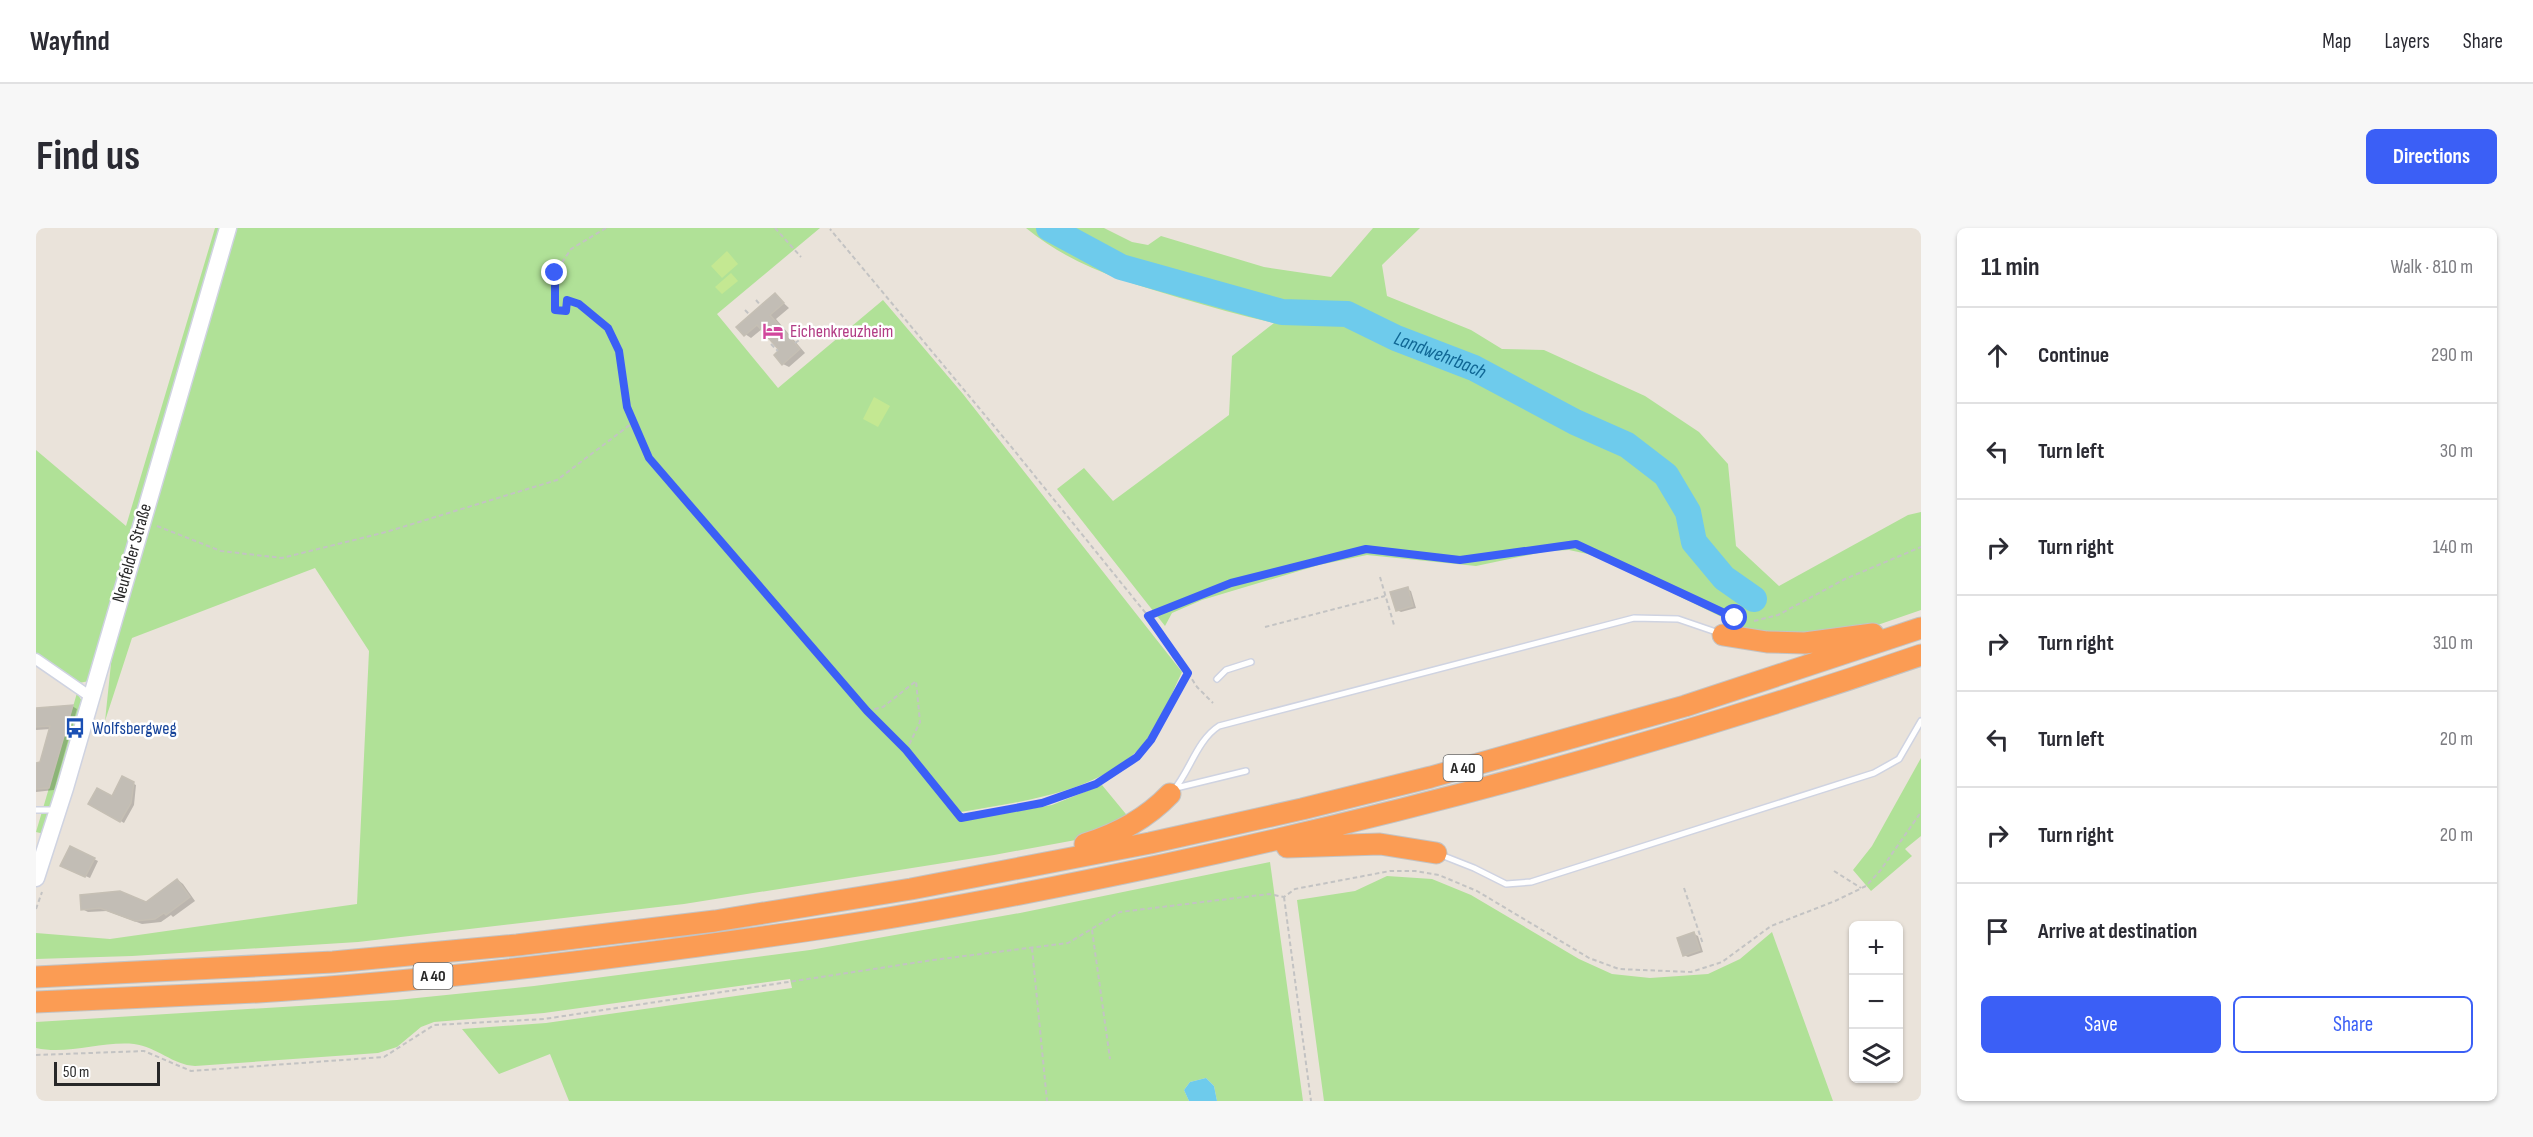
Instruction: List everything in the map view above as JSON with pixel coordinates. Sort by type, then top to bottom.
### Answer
[{"type":"highway","points":[[1723,634],[1767,642],[1805,643],[1921,628]]},
{"type":"highway","name":"A 40","points":[[36,977],[333,962],[517,945],[726,919],[996,873],[1279,815],[1442,774],[1685,706],[1921,628]]},
{"type":"highway","name":"A 40","points":[[36,1002],[258,992],[518,968],[827,928],[972,903],[1236,849],[1387,814],[1536,775],[1817,690],[1921,655]]},
{"type":"highway","points":[[996,873],[1111,836],[1143,818],[1173,791]]},
{"type":"highway","points":[[1236,849],[1380,844],[1436,853]]},
{"type":"main road","name":"Neufelder Straße","points":[[36,878],[58,810],[228,228]]},
{"type":"street","points":[[36,659],[91,697]]},
{"type":"lane","points":[[1173,791],[1191,766],[1203,741],[1219,726],[1634,618],[1678,619],[1723,634]]},
{"type":"lane","points":[[1217,679],[1226,670],[1251,662]]},
{"type":"lane","points":[[1436,853],[1506,884],[1531,882],[1874,773],[1899,759],[1921,721]]},
{"type":"lane","points":[[1173,791],[1246,771]]},
{"type":"lane","points":[[36,810],[58,810]]},
{"type":"path","points":[[606,228],[571,249],[555,273],[555,310],[566,311],[567,300],[579,304],[608,328],[619,351],[627,407],[649,458],[867,711],[906,750],[961,818],[1042,803],[1096,784],[1137,757],[1151,740],[1188,673]]},
{"type":"path","points":[[775,228],[801,257]]},
{"type":"path","points":[[830,229],[1009,444],[1148,616],[1197,687],[1213,703]]},
{"type":"path","points":[[756,300],[761,306]]},
{"type":"path","points":[[745,310],[750,315]]},
{"type":"path","points":[[795,344],[801,339]]},
{"type":"path","points":[[771,344],[778,351]]},
{"type":"path","points":[[151,524],[221,551],[282,558],[386,532],[557,480],[634,422]]},
{"type":"path","points":[[1148,616],[1231,583],[1366,549],[1460,560],[1576,544],[1742,619]]},
{"type":"path","points":[[1748,621],[1778,615],[1845,579],[1921,547]]},
{"type":"path","points":[[1380,577],[1394,626]]},
{"type":"path","points":[[1265,627],[1385,596]]},
{"type":"path","points":[[867,711],[883,707],[916,681],[920,722],[906,750]]},
{"type":"path","points":[[36,1055],[144,1051],[191,1071],[384,1057],[434,1025],[544,1019],[933,960],[1068,943],[1120,912],[1269,894],[1284,897],[1295,889],[1390,871],[1431,874],[1477,891],[1589,958],[1619,969],[1691,972],[1722,962],[1771,926],[1835,901],[1861,888],[1880,871],[1921,812]]},
{"type":"path","points":[[1834,871],[1861,888]]},
{"type":"path","points":[[1684,888],[1703,944]]},
{"type":"path","points":[[1284,897],[1311,1101]]},
{"type":"path","points":[[1092,930],[1110,1059]]},
{"type":"path","points":[[1032,948],[1047,1101]]},
{"type":"green space","points":[[215,228],[222,228],[89,681],[79,683],[36,655],[36,450],[126,526]]},
{"type":"green space","points":[[234,228],[820,228],[717,314],[778,388],[883,300],[963,394],[1182,672],[1164,712],[1147,740],[1122,763],[1102,776],[1056,793],[961,812],[967,820],[1052,805],[1102,785],[1130,819],[1092,837],[994,855],[684,904],[358,942],[132,956],[36,959],[36,933],[110,939],[357,904],[369,651],[315,568],[132,638],[105,721],[114,635]]},
{"type":"green space","points":[[1026,228],[1104,228],[1132,242],[1148,245],[1161,236],[1264,267],[1331,277],[1373,228],[1420,228],[1382,265],[1387,296],[1471,330],[1502,349],[1544,350],[1645,396],[1699,432],[1728,464],[1736,546],[1779,586],[1908,515],[1921,512],[1921,610],[1863,630],[1775,636],[1740,626],[1597,556],[1569,550],[1548,551],[1476,566],[1367,555],[1319,565],[1202,600],[1172,613],[1165,626],[1057,489],[1084,468],[1113,501],[1229,415],[1232,356],[1274,323],[1203,305],[1119,279],[1061,252]]},
{"type":"green space","points":[[727,251],[738,264],[722,278],[711,266]]},
{"type":"green space","points":[[731,273],[738,281],[722,294],[715,287]]},
{"type":"green space","points":[[874,397],[890,406],[878,427],[863,419]]},
{"type":"green space","points":[[77,693],[83,703],[44,834],[36,832]]},
{"type":"green space","points":[[1921,758],[1921,836],[1905,849],[1912,856],[1871,891],[1853,870],[1872,846]]},
{"type":"green space","points":[[1270,862],[1303,1101],[1217,1101],[1214,1086],[1206,1078],[1190,1082],[1184,1090],[1189,1101],[569,1101],[550,1054],[499,1074],[462,1029],[546,1023],[792,988],[790,979],[544,1013],[434,1022],[421,1027],[397,1047],[378,1053],[195,1066],[179,1063],[134,1044],[110,1044],[60,1050],[36,1048],[36,1022],[397,1000],[534,986],[810,950],[1020,913]]},
{"type":"green space","points":[[1387,876],[1432,879],[1471,895],[1579,959],[1612,974],[1650,978],[1708,974],[1740,959],[1772,932],[1833,1101],[1324,1101],[1297,900],[1355,891]]},
{"type":"water","points":[[1206,1078],[1214,1086],[1217,1101],[1189,1101],[1184,1090],[1190,1082]]},
{"type":"building","name":"Eichenkreuzheim","points":[[775,293],[784,303],[770,315],[800,349],[782,365],[774,355],[779,350],[757,325],[744,336],[736,327]]},
{"type":"building","points":[[1408,587],[1413,606],[1396,611],[1390,592]]},
{"type":"building","points":[[73,705],[49,788],[36,789],[36,763],[40,762],[50,726],[36,727],[36,708]]},
{"type":"building","points":[[122,776],[134,782],[131,803],[120,822],[88,804],[97,788],[112,796]]},
{"type":"building","points":[[70,846],[95,858],[85,877],[60,866]]},
{"type":"building","points":[[177,879],[190,897],[166,915],[164,913],[155,919],[135,921],[100,908],[81,910],[80,895],[120,891],[146,902]]},
{"type":"building","points":[[1694,932],[1700,950],[1683,956],[1677,938]]},
{"type":"waterway","name":"Landwehrbach","points":[[1049,228],[1121,267],[1282,312],[1347,314],[1396,338],[1474,368],[1575,422],[1627,445],[1666,475],[1688,512],[1694,542],[1724,578],[1754,599]]},
{"type":"place","name":"Eichenkreuzheim","points":[[773,331]]},
{"type":"place","name":"Wolfsbergweg","points":[[75,728]]},
{"type":"route","points":[[555,273],[555,310],[566,311],[567,300],[579,304],[608,328],[619,351],[627,407],[649,458],[867,711],[906,750],[961,818],[1009,811],[1042,803],[1096,784],[1137,757],[1151,740],[1188,673],[1148,616],[1231,583],[1366,549],[1460,560],[1576,544],[1735,618]]}]
